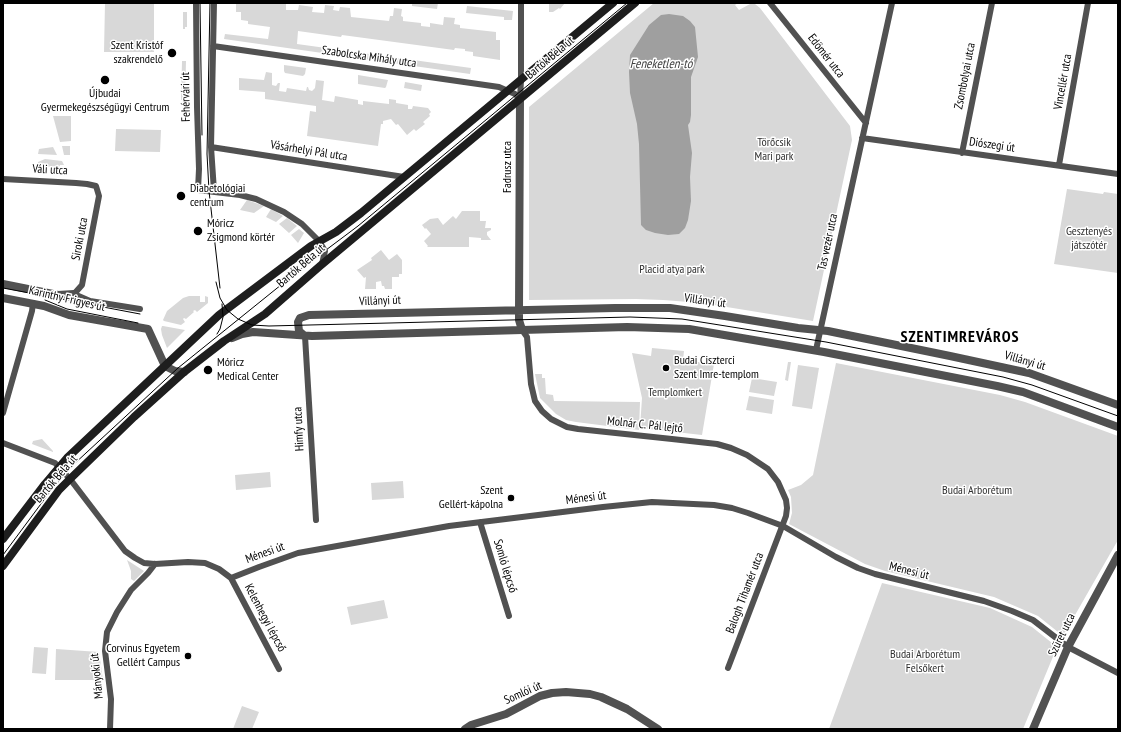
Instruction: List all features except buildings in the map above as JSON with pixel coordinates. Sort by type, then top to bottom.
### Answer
[{"type":"main road","name":"Bartók Béla út","points":[[3,539],[59,466],[219,315],[319,241],[336,232],[361,213],[613,3]]},
{"type":"main road","name":"Bartók Béla út","points":[[3,566],[59,490],[134,417],[184,372],[224,341],[265,314],[322,264],[635,3]]},
{"type":"street","name":"Fehérvári út","points":[[196,3],[199,169],[198,190],[214,191]]},
{"type":"street","points":[[214,3],[211,147],[214,191],[256,199],[273,206],[302,224],[319,241],[326,251],[322,264]]},
{"type":"street","name":"Fadrusz utca","points":[[520,3],[521,80],[519,320],[522,330]]},
{"type":"street","name":"Edömér utca","points":[[770,3],[866,123]]},
{"type":"street","points":[[866,123],[892,3]]},
{"type":"street","name":"Zsombolyai utca","points":[[962,153],[992,3]]},
{"type":"street","name":"Vincellér utca","points":[[1059,165],[1088,3]]},
{"type":"street","name":"Szabolcska Mihály utca","points":[[213,46],[499,87],[520,99]]},
{"type":"street","name":"Tas vezér utca","points":[[816,350],[866,123]]},
{"type":"street","name":"Diószegi út","points":[[862,138],[1118,174]]},
{"type":"street","name":"Vásárhelyi Pál utca","points":[[211,147],[404,177]]},
{"type":"street","name":"Váli utca","points":[[3,179],[76,183],[96,186]]},
{"type":"street","name":"Siroki utca","points":[[74,294],[82,285],[99,196],[96,186]]},
{"type":"street","name":"Karinthy Frigyes út","points":[[3,284],[58,295],[74,294],[90,300],[140,309]]},
{"type":"street","name":"Karinthy Frigyes út","points":[[3,298],[33,303],[68,315],[148,329],[165,366]]},
{"type":"street","points":[[3,413],[33,303]]},
{"type":"street","name":"Villányi út","points":[[305,336],[299,331],[298,326],[300,318],[312,315],[633,307],[670,308],[866,338],[1023,372],[1118,405]]},
{"type":"street","points":[[224,341],[242,334],[253,332],[305,336],[627,326],[670,328],[720,334],[816,350],[938,373],[1023,392],[1118,427]]},
{"type":"street","name":"Molnár C. Pál lejtő","points":[[522,330],[527,337],[531,384],[535,402],[551,419],[568,427],[578,429],[646,435],[717,444],[747,455],[768,469],[778,482],[786,500],[787,508],[783,526]]},
{"type":"street","name":"Himfy utca","points":[[305,336],[316,520]]},
{"type":"street","points":[[165,366],[178,372],[184,372]]},
{"type":"street","points":[[3,443],[52,461],[59,466],[125,551],[144,563],[206,563],[219,569],[231,578]]},
{"type":"street","name":"Ménesi út","points":[[231,578],[302,552],[420,531],[480,522],[662,501],[714,505],[732,508],[783,526],[858,568],[875,574],[984,601],[1026,617],[1040,624],[1068,646],[1118,672]]},
{"type":"street","name":"Somló lépcső","points":[[480,522],[509,616]]},
{"type":"street","name":"Balogh Tihamér utca","points":[[728,668],[783,526]]},
{"type":"street","name":"Szüret utca","points":[[1033,729],[1068,646],[1118,555]]},
{"type":"street","name":"Mányoki út","points":[[110,729],[111,699],[105,651],[107,632],[117,612],[131,590],[155,564]]},
{"type":"street","name":"Kelenhegyi lépcső","points":[[231,578],[279,669]]},
{"type":"street","name":"Somlói út","points":[[465,729],[470,725],[506,714],[540,696],[558,692],[566,692],[590,694],[601,697],[627,709],[658,729]]},
{"type":"green space","points":[[105,3],[154,3],[154,52],[104,52]]},
{"type":"green space","points":[[236,3],[286,3],[286,10],[298,10],[299,5],[313,7],[312,12],[324,13],[325,5],[334,6],[333,10],[339,11],[340,7],[350,8],[351,17],[389,21],[390,16],[393,16],[394,8],[402,9],[401,16],[403,17],[403,21],[421,23],[421,26],[430,27],[430,23],[443,25],[444,17],[455,18],[454,24],[460,25],[460,28],[496,32],[496,40],[500,40],[500,60],[473,56],[473,52],[465,51],[465,49],[455,48],[454,50],[342,35],[341,37],[298,31],[297,44],[471,68],[470,74],[224,39],[225,34],[268,39],[270,27],[248,24],[248,21],[241,20],[241,12],[236,12]]},
{"type":"green space","points":[[412,3],[438,3],[437,9],[412,6]]},
{"type":"green space","points":[[548,3],[565,3],[560,9],[559,8],[553,12],[549,12]]},
{"type":"green space","points":[[654,3],[738,3],[735,5],[739,10],[750,4],[755,4],[760,8],[850,126],[852,140],[813,321],[702,303],[663,300],[529,300],[529,107]]},
{"type":"green space","points":[[467,6],[513,11],[512,20],[504,20],[504,17],[466,13]]},
{"type":"green space","points":[[183,12],[187,12],[187,27],[185,27],[185,29],[183,29]]},
{"type":"green space","points":[[182,61],[186,61],[185,99],[181,100]]},
{"type":"green space","points":[[284,65],[306,68],[305,74],[303,76],[285,73]]},
{"type":"green space","points":[[266,72],[272,73],[272,85],[276,86],[280,83],[279,91],[286,92],[287,88],[306,91],[308,87],[309,90],[312,91],[315,88],[316,80],[324,81],[322,100],[334,102],[335,96],[358,100],[358,104],[363,105],[363,101],[389,104],[389,99],[396,100],[396,103],[408,105],[408,109],[412,109],[413,106],[428,108],[431,112],[429,114],[430,116],[423,122],[425,124],[416,131],[414,129],[407,135],[398,124],[396,125],[391,119],[383,121],[383,124],[381,124],[378,146],[307,136],[310,111],[316,112],[316,106],[265,99],[265,92],[239,90],[239,78],[264,80]]},
{"type":"green space","points":[[358,75],[388,80],[386,87],[358,84]]},
{"type":"green space","points":[[405,82],[422,85],[421,91],[404,88]]},
{"type":"green space","points":[[53,116],[71,116],[71,141],[60,142]]},
{"type":"green space","points":[[116,129],[161,130],[160,152],[115,151]]},
{"type":"green space","points":[[62,146],[70,146],[70,155],[64,155]]},
{"type":"green space","points":[[53,147],[57,155],[38,154],[39,149]]},
{"type":"green space","points":[[45,159],[62,161],[64,165],[60,165],[59,167],[38,166],[38,162]]},
{"type":"green space","name":"Gesztenyés játszótér","points":[[1067,189],[1103,194],[1104,192],[1118,194],[1118,273],[1054,264]]},
{"type":"green space","points":[[247,200],[264,206],[254,213],[240,210]]},
{"type":"green space","points":[[271,209],[283,216],[276,222],[266,217]]},
{"type":"green space","points":[[462,211],[480,211],[480,221],[486,221],[485,228],[491,228],[491,230],[487,232],[487,235],[491,240],[481,240],[481,238],[469,237],[469,247],[427,247],[428,246],[424,241],[431,234],[422,225],[430,219],[438,218],[443,225],[453,216],[456,219]]},
{"type":"green space","points":[[287,218],[297,226],[289,233],[279,224]]},
{"type":"green space","points":[[299,229],[304,233],[298,243],[291,235]]},
{"type":"green space","points":[[381,250],[389,260],[397,254],[402,260],[402,274],[399,274],[399,277],[392,277],[392,289],[385,289],[384,286],[382,286],[381,281],[376,282],[376,289],[365,289],[366,277],[364,278],[357,270],[372,260],[371,258]]},
{"type":"green space","points":[[189,296],[200,296],[200,302],[205,302],[205,296],[208,297],[208,303],[197,312],[195,310],[193,311],[194,312],[186,319],[184,318],[183,319],[185,322],[181,325],[163,320],[167,311],[183,298]]},
{"type":"green space","points":[[162,326],[185,330],[167,348],[162,335]]},
{"type":"green space","name":"Templomkert","points":[[652,348],[684,351],[683,360],[714,364],[702,435],[640,428],[642,398],[632,353],[651,356]]},
{"type":"green space","points":[[788,362],[791,362],[788,381],[785,380]]},
{"type":"green space","name":"Budai Arborétum","points":[[836,363],[1000,395],[1025,402],[1118,436],[1118,540],[1063,636],[1038,616],[994,597],[885,571],[865,564],[789,524],[792,513],[791,497],[788,490],[801,485],[813,475]]},
{"type":"green space","points":[[798,365],[819,368],[812,409],[792,406]]},
{"type":"green space","points":[[535,374],[542,374],[542,378],[545,378],[546,394],[553,395],[554,401],[640,402],[639,430],[566,420],[556,414],[540,398]]},
{"type":"green space","points":[[752,378],[777,382],[774,396],[749,392]]},
{"type":"green space","points":[[749,396],[774,400],[772,414],[746,410]]},
{"type":"green space","points":[[42,439],[53,452],[32,444],[33,441]]},
{"type":"green space","points":[[270,472],[271,487],[236,490],[235,475]]},
{"type":"green space","points":[[403,481],[404,498],[372,500],[371,483]]},
{"type":"green space","points":[[127,560],[144,571],[134,581],[131,579],[131,571]]},
{"type":"green space","name":"Budai Arborétum Felsőkert","points":[[882,583],[990,608],[1032,627],[1057,647],[1023,729],[829,729]]},
{"type":"green space","points":[[384,600],[388,618],[351,625],[347,607]]},
{"type":"green space","points":[[34,647],[48,648],[46,674],[32,673]]},
{"type":"green space","points":[[56,649],[99,652],[103,680],[55,680]]},
{"type":"green space","points":[[242,706],[259,712],[252,729],[233,729]]},
{"type":"water","name":"Feneketlen-tó","points":[[669,14],[683,16],[695,27],[698,57],[691,77],[691,115],[688,125],[692,153],[690,177],[691,201],[688,220],[685,228],[679,234],[668,235],[646,230],[641,225],[639,144],[637,124],[630,93],[629,72],[630,55],[649,25],[661,15]]},
{"type":"tram line","points":[[200,3],[202,135]]},
{"type":"tram line","points":[[210,3],[207,154],[209,191],[220,288]]},
{"type":"tram line","points":[[3,555],[52,489],[73,465],[178,368],[302,268],[358,226],[627,3]]},
{"type":"tram line","points":[[216,282],[220,298],[227,310],[238,319],[252,325],[269,326],[630,317],[682,319],[826,342],[1003,377],[1032,385],[1118,416]]},
{"type":"tram line","points":[[3,288],[140,314]]},
{"type":"tram line","points":[[45,300],[67,309],[138,323]]},
{"type":"tram line","points":[[217,334],[223,317],[222,304]]},
{"type":"place","name":"Szent Kristóf szakrendelő","points":[[172,53]]},
{"type":"place","name":"Újbudai Gyermekegészségügyi Centrum","points":[[105,80]]},
{"type":"place","name":"Diabetológiai centrum","points":[[181,196]]},
{"type":"place","name":"Móricz Zsigmond körtér","points":[[198,231]]},
{"type":"place","name":"Budai Ciszterci Szent Imre-templom","points":[[666,368]]},
{"type":"place","name":"Móricz Medical Center","points":[[208,370]]},
{"type":"place","name":"Szent Gellért-kápolna","points":[[511,498]]},
{"type":"place","name":"Corvinus Egyetem Gellért Campus","points":[[188,656]]},
{"type":"district","name":"SZENTIMREVÁROS","points":[[960,337]]},
{"type":"park label","name":"Törőcsik Mari park","points":[[774,150]]},
{"type":"park label","name":"Placid atya park","points":[[672,270]]}]
